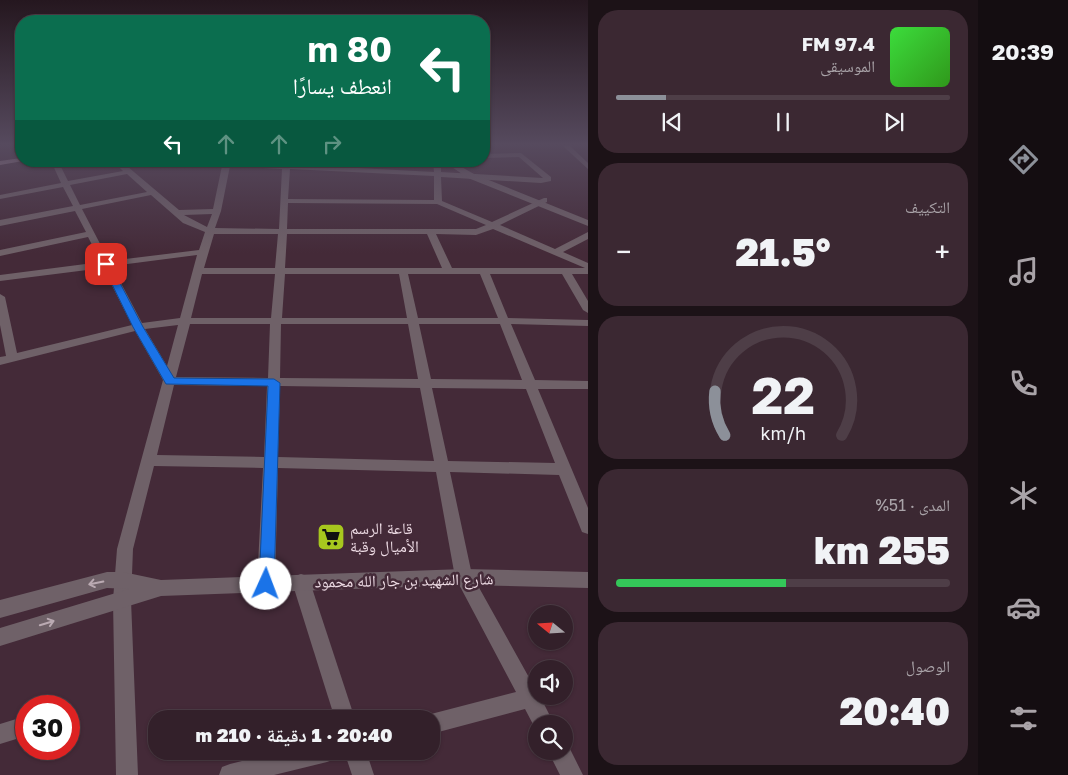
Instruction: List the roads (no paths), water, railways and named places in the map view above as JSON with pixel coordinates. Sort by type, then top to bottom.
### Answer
[{"type":"street","points":[[65,181],[138,327],[170,381]]},
{"type":"street","points":[[0,197],[80,181]]},
{"type":"street","points":[[138,181],[186,221],[210,231],[476,232],[540,202]]},
{"type":"street","points":[[127,775],[122,600],[126,549],[203,252],[217,211],[223,181]]},
{"type":"street","points":[[266,584],[276,320],[286,181]]},
{"type":"street","points":[[436,181],[438,202]]},
{"type":"street","points":[[485,181],[588,218]]},
{"type":"street","points":[[494,181],[588,223]]},
{"type":"street","points":[[0,223],[152,193]]},
{"type":"street","points":[[285,201],[438,202],[588,266]]},
{"type":"street","points":[[175,213],[217,211]]},
{"type":"street","points":[[431,233],[448,270]]},
{"type":"street","points":[[0,253],[91,234]]},
{"type":"street","points":[[556,252],[588,234]]},
{"type":"street","points":[[0,278],[203,252]]},
{"type":"street","points":[[199,271],[588,271]]},
{"type":"street","points":[[484,271],[532,384],[588,527]]},
{"type":"street","points":[[565,271],[588,310]]},
{"type":"street","points":[[403,272],[464,577],[528,694]]},
{"type":"street","points":[[0,297],[6,360],[138,327],[186,321],[506,321],[588,323]]},
{"type":"street","points":[[170,381],[588,385]]},
{"type":"street","points":[[148,460],[565,469]]},
{"type":"street","name":"شارع الشهيد بن جار الله محمود","points":[[0,609],[92,583],[123,580],[161,588],[464,577],[588,580]]},
{"type":"street","points":[[301,582],[342,710]]},
{"type":"street","name":"شارع الشهيد بن جار الله محمود","points":[[0,637],[161,588]]},
{"type":"street","points":[[440,722],[528,699]]},
{"type":"street","points":[[0,734],[15,729]]},
{"type":"street","points":[[230,775],[291,760]]},
{"type":"street","points":[[358,760],[363,775]]},
{"type":"street","points":[[564,760],[572,775]]},
{"type":"place","name":"قاعة الرسم الأميال وقبة","points":[[331,537]]}]
